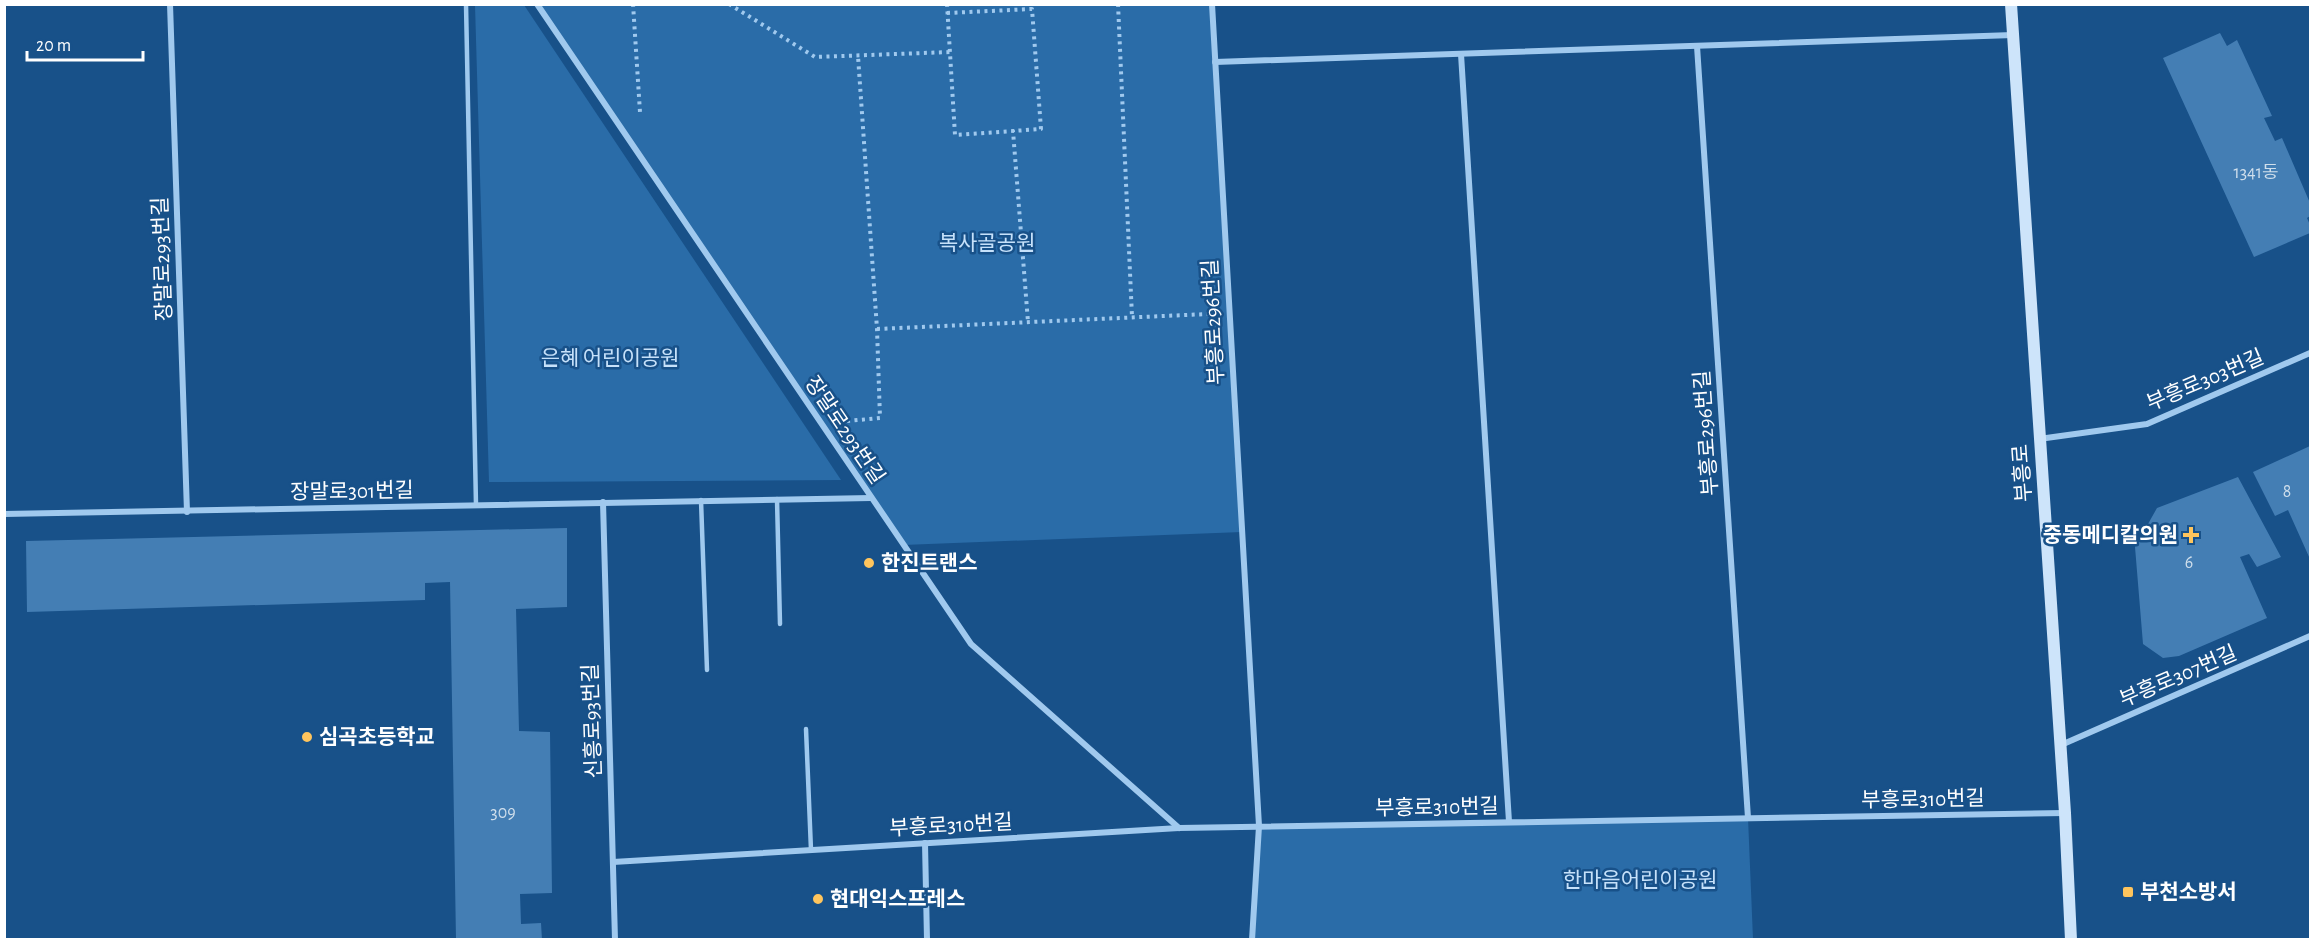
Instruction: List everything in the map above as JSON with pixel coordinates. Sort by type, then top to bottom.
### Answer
[{"type":"street","name":"장말로293번길","points":[[170,4],[187,512]]},
{"type":"street","name":"장말로293번길","points":[[537,4],[971,644],[1179,828]]},
{"type":"street","name":"부흥로296번길","points":[[1212,4],[1259,826],[1252,939]]},
{"type":"street","name":"부흥로","points":[[2011,4],[2065,813],[2071,939]]},
{"type":"street","points":[[1215,62],[2013,35]]},
{"type":"street","name":"부흥로296번길","points":[[1697,46],[1748,818]]},
{"type":"street","points":[[1461,54],[1509,822]]},
{"type":"street","name":"부흥로303번길","points":[[2039,439],[2147,424],[2310,353]]},
{"type":"street","name":"장말로301번길","points":[[4,514],[871,498]]},
{"type":"street","name":"신흥로93번길","points":[[603,502],[615,939]]},
{"type":"street","name":"부흥로307번길","points":[[2060,745],[2310,636]]},
{"type":"street","name":"부흥로310번길","points":[[613,862],[1179,828],[2065,813]]},
{"type":"street","points":[[925,843],[927,939]]},
{"type":"lane","points":[[466,4],[476,505]]},
{"type":"lane","points":[[701,500],[707,670]]},
{"type":"lane","points":[[777,500],[780,624]]},
{"type":"lane","points":[[806,729],[811,850]]},
{"type":"path","points":[[633,4],[640,116]]},
{"type":"path","points":[[729,4],[815,57],[950,52]]},
{"type":"path","points":[[947,4],[947,13],[956,135],[1041,129],[1032,9],[947,13]]},
{"type":"path","points":[[1118,4],[1132,317]]},
{"type":"path","points":[[821,423],[880,418],[877,329],[858,56]]},
{"type":"path","points":[[1013,131],[1028,322]]},
{"type":"path","points":[[877,329],[1229,313]]},
{"type":"green space","name":"은혜 어린이공원","points":[[475,5],[524,5],[841,480],[489,482]]},
{"type":"green space","name":"복사골공원","points":[[536,5],[1213,5],[1242,532],[903,545]]},
{"type":"green space","name":"한마음어린이공원","points":[[1748,818],[1753,939],[1252,940],[1259,826]]},
{"type":"building","points":[[2220,33],[2227,46],[2237,40],[2272,116],[2264,118],[2275,141],[2282,138],[2310,203],[2310,216],[2307,218],[2310,233],[2254,257],[2163,58]]},
{"type":"building","points":[[2310,446],[2310,559],[2288,510],[2275,516],[2253,472]]},
{"type":"building","points":[[2238,477],[2281,557],[2257,567],[2249,554],[2240,557],[2267,618],[2179,656],[2163,658],[2143,644],[2135,547],[2157,508]]},
{"type":"building","points":[[567,528],[567,607],[516,609],[519,731],[550,732],[552,893],[520,894],[521,924],[541,923],[542,940],[456,940],[450,582],[425,583],[425,600],[27,612],[26,541]]},
{"type":"place","name":"중동메디칼의원","points":[[2191,535]]},
{"type":"place","name":"한진트랜스","points":[[869,563]]},
{"type":"place","name":"심곡초등학교","points":[[307,737]]},
{"type":"place","name":"부천소방서","points":[[2128,892]]},
{"type":"place","name":"현대익스프레스","points":[[818,899]]}]
